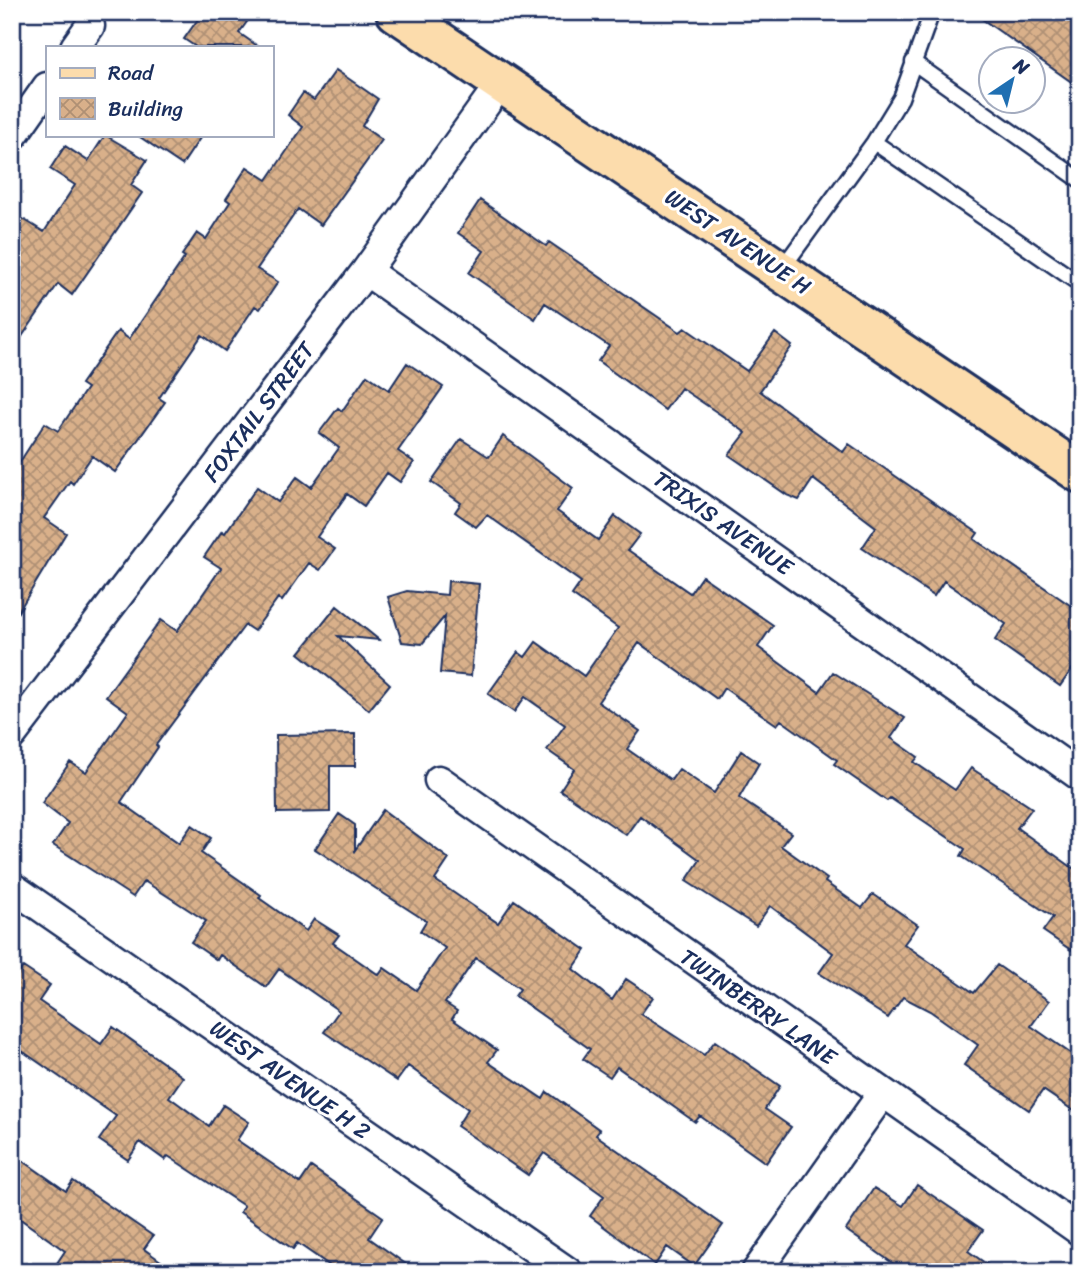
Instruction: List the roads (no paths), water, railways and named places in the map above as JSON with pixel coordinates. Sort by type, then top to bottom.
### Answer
[{"type":"main road","name":"WEST AVENUE H","points":[[396,12],[1080,472]]},
{"type":"main road","points":[[1009,425],[1080,442]]},
{"type":"street","name":"FOXTAIL STREET","points":[[12,735],[366,271],[500,84]]},
{"type":"street","points":[[12,137],[46,88]]},
{"type":"street","name":"TRIXIS AVENUE","points":[[366,271],[1080,776]]},
{"type":"street","name":"TWINBERRY LANE","points":[[439,780],[1080,1231]]},
{"type":"street","name":"WEST AVENUE H 2","points":[[12,887],[568,1272]]},
{"type":"street","points":[[756,1272],[882,1094]]},
{"type":"lane","points":[[781,271],[874,142],[901,98],[933,12]]},
{"type":"lane","points":[[913,62],[1080,180]]},
{"type":"lane","points":[[874,142],[1080,284]]}]
